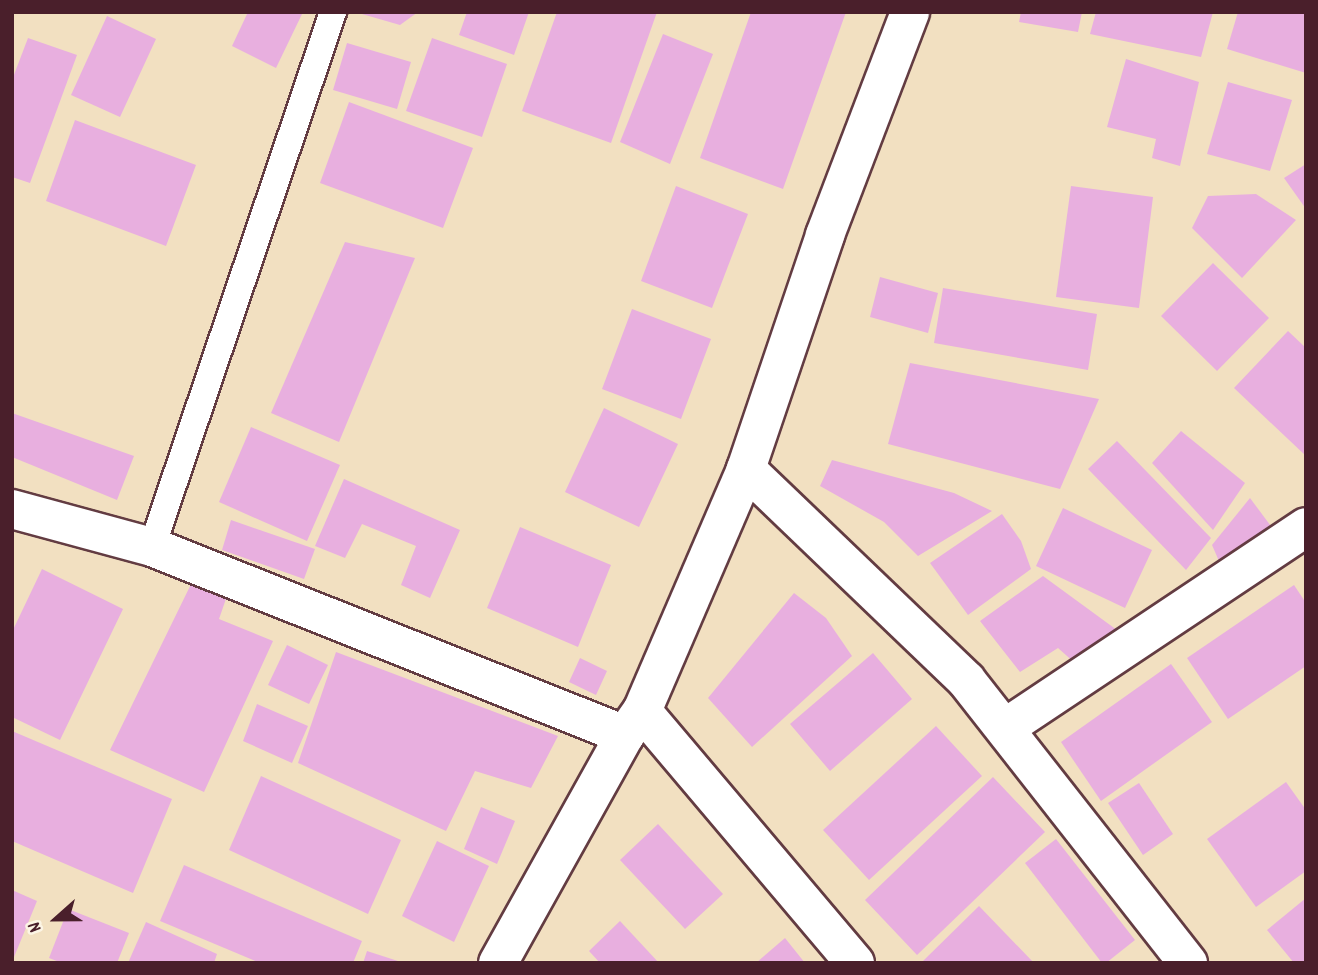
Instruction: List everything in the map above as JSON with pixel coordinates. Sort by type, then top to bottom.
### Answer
[{"type":"street","points":[[498,963],[634,723],[746,469],[825,235],[910,12]]},
{"type":"street","points":[[746,469],[966,680],[1188,963]]},
{"type":"street","points":[[13,512],[152,547],[634,723],[855,963]]},
{"type":"street","points":[[1005,728],[1306,527]]},
{"type":"lane","points":[[152,547],[333,12]]},
{"type":"building","points":[[248,12],[303,12],[276,68],[232,46]]},
{"type":"building","points":[[355,12],[418,12],[400,25]]},
{"type":"building","points":[[467,12],[529,12],[514,55],[459,35]]},
{"type":"building","points":[[557,12],[657,12],[611,143],[522,111]]},
{"type":"building","points":[[751,12],[846,12],[783,189],[700,158]]},
{"type":"building","points":[[1021,12],[1082,12],[1078,32],[1019,22]]},
{"type":"building","points":[[1096,12],[1213,12],[1201,57],[1090,34]]},
{"type":"building","points":[[1238,12],[1306,12],[1306,73],[1227,49]]},
{"type":"building","points":[[107,16],[156,39],[120,117],[71,95]]},
{"type":"building","points":[[663,34],[713,54],[670,164],[620,142]]},
{"type":"building","points":[[28,38],[77,55],[30,183],[12,177],[12,80]]},
{"type":"building","points":[[432,38],[507,64],[482,137],[406,111]]},
{"type":"building","points":[[347,43],[411,62],[397,109],[333,90]]},
{"type":"building","points":[[1126,59],[1199,82],[1180,166],[1152,158],[1156,139],[1107,127]]},
{"type":"building","points":[[1228,82],[1292,100],[1270,171],[1207,154]]},
{"type":"building","points":[[349,102],[473,148],[443,228],[320,183]]},
{"type":"building","points":[[75,120],[196,165],[166,246],[46,201]]},
{"type":"building","points":[[1306,164],[1306,209],[1284,178]]},
{"type":"building","points":[[676,186],[748,214],[712,308],[641,281]]},
{"type":"building","points":[[1071,186],[1153,197],[1139,308],[1056,297]]},
{"type":"building","points":[[1256,194],[1296,220],[1242,278],[1192,228],[1208,196]]},
{"type":"building","points":[[345,242],[415,258],[339,442],[271,413]]},
{"type":"building","points":[[1213,263],[1269,318],[1217,371],[1161,316]]},
{"type":"building","points":[[880,277],[938,293],[928,333],[870,317]]},
{"type":"building","points":[[943,288],[1097,314],[1088,370],[934,343]]},
{"type":"building","points":[[632,309],[711,339],[681,419],[602,389]]},
{"type":"building","points":[[1288,331],[1306,348],[1306,456],[1234,388]]},
{"type":"building","points":[[910,363],[1099,399],[1060,489],[888,444]]},
{"type":"building","points":[[604,408],[678,444],[639,527],[565,492]]},
{"type":"building","points":[[12,413],[134,456],[117,500],[12,457]]},
{"type":"building","points":[[251,427],[340,465],[307,541],[219,502]]},
{"type":"building","points":[[1181,431],[1245,483],[1213,530],[1152,463]]},
{"type":"building","points":[[1117,441],[1211,538],[1186,570],[1088,469]]},
{"type":"building","points":[[832,460],[954,493],[992,511],[918,556],[884,522],[820,486]]},
{"type":"building","points":[[344,479],[460,530],[430,598],[401,585],[416,546],[362,524],[345,558],[315,546]]},
{"type":"building","points":[[1250,498],[1276,533],[1222,568],[1212,545]]},
{"type":"building","points":[[1063,508],[1152,550],[1125,608],[1036,566]]},
{"type":"building","points":[[1002,514],[1021,541],[1031,569],[968,615],[930,563]]},
{"type":"building","points":[[231,520],[315,549],[304,579],[222,550]]},
{"type":"building","points":[[520,527],[611,565],[578,647],[487,608]]},
{"type":"building","points":[[42,569],[123,609],[60,740],[12,717],[12,632]]},
{"type":"building","points":[[195,576],[228,593],[219,619],[273,641],[204,792],[110,750]]},
{"type":"building","points":[[1043,576],[1121,633],[1076,664],[1058,648],[1020,672],[980,621]]},
{"type":"building","points":[[1294,585],[1306,603],[1306,666],[1228,719],[1187,658]]},
{"type":"building","points":[[794,593],[826,618],[852,656],[752,747],[708,698]]},
{"type":"building","points":[[287,645],[328,665],[309,704],[268,685]]},
{"type":"building","points":[[336,652],[558,736],[531,788],[475,771],[446,831],[298,763]]},
{"type":"building","points":[[873,653],[912,699],[830,771],[790,724]]},
{"type":"building","points":[[580,658],[607,671],[596,695],[569,682]]},
{"type":"building","points":[[1171,664],[1212,722],[1101,801],[1061,742]]},
{"type":"building","points":[[257,704],[308,726],[292,763],[243,741]]},
{"type":"building","points":[[936,726],[982,776],[869,880],[823,830]]},
{"type":"building","points":[[12,731],[172,799],[133,893],[12,841]]},
{"type":"building","points":[[261,776],[401,840],[368,914],[229,850]]},
{"type":"building","points":[[993,777],[1045,832],[917,955],[865,900]]},
{"type":"building","points":[[1286,782],[1306,810],[1306,871],[1256,907],[1207,839]]},
{"type":"building","points":[[1139,783],[1173,834],[1143,855],[1108,803]]},
{"type":"building","points":[[481,807],[515,821],[497,864],[464,849]]},
{"type":"building","points":[[658,824],[723,894],[685,929],[620,860]]},
{"type":"building","points":[[1056,839],[1135,940],[1106,963],[1102,963],[1025,863]]},
{"type":"building","points":[[437,841],[489,866],[454,942],[402,916]]},
{"type":"building","points":[[184,865],[362,941],[353,963],[260,963],[160,921]]},
{"type":"building","points":[[12,890],[37,901],[12,962]]},
{"type":"building","points":[[1306,898],[1306,963],[1294,963],[1267,930]]},
{"type":"building","points":[[979,906],[1034,963],[923,961]]},
{"type":"building","points":[[68,909],[129,933],[117,963],[62,963],[49,958]]},
{"type":"building","points":[[620,921],[659,963],[600,963],[589,951]]},
{"type":"building","points":[[146,922],[217,954],[214,963],[128,963]]},
{"type":"building","points":[[785,938],[805,963],[756,963]]},
{"type":"building","points":[[367,951],[401,962],[363,963]]}]
